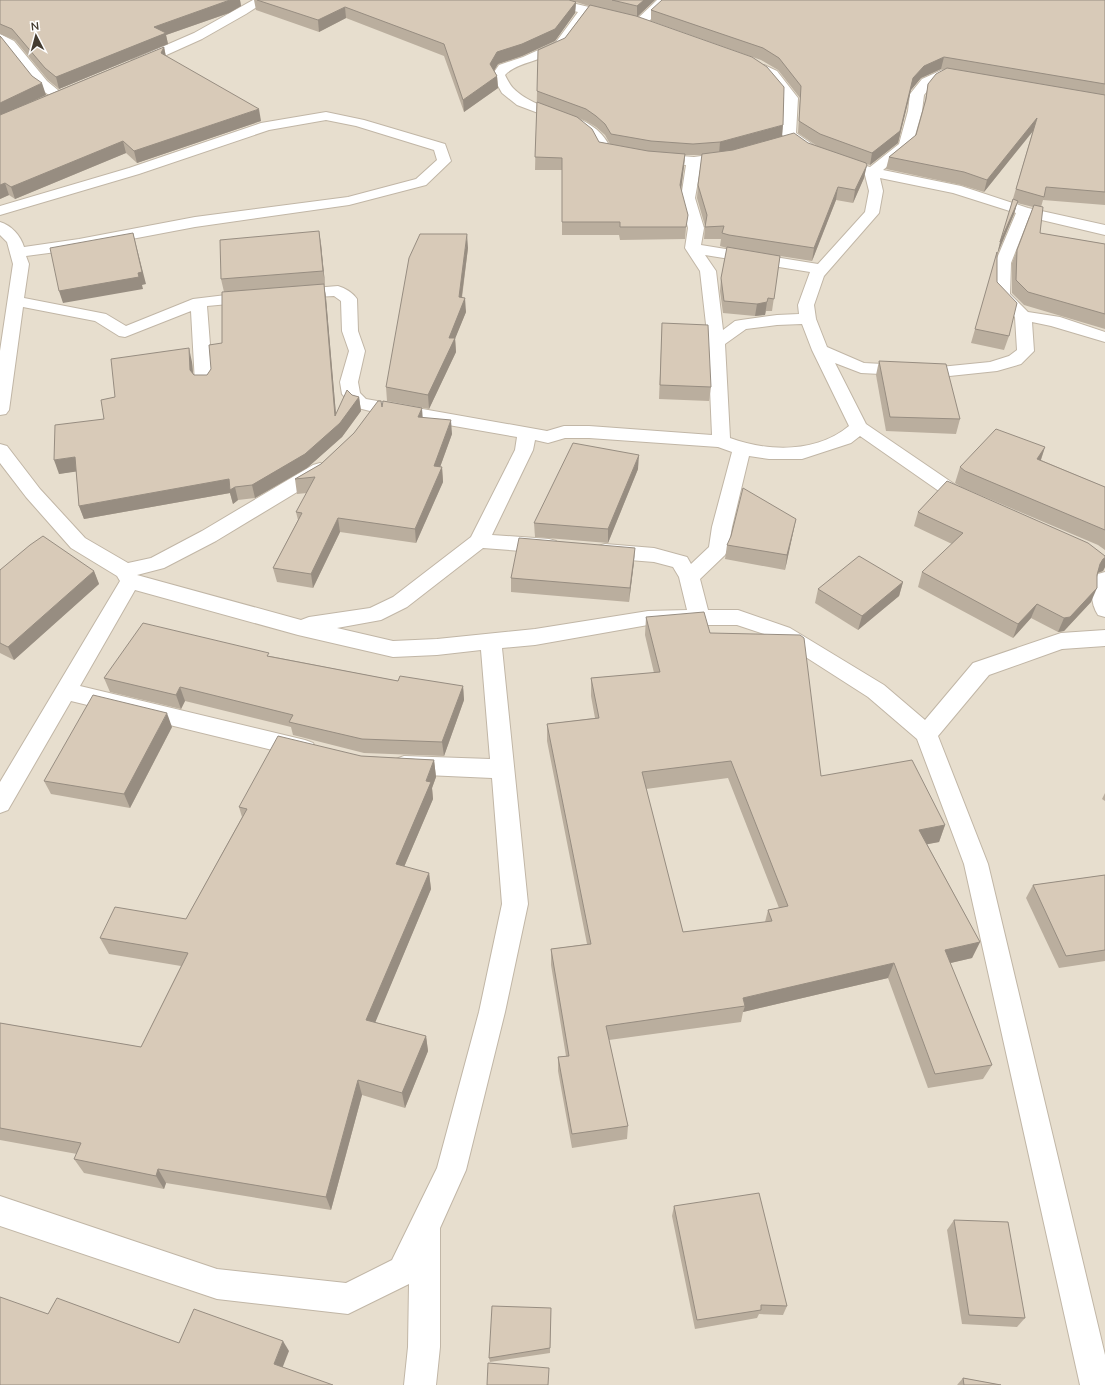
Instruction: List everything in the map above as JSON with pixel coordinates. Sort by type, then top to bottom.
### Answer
[{"type":"street","points":[[126,68],[166,52],[214,29],[263,2],[235,0]]},
{"type":"street","points":[[544,0],[568,3],[586,10],[632,21],[653,28]]},
{"type":"street","points":[[632,21],[664,0]]},
{"type":"street","points":[[586,10],[560,44],[527,60],[504,68],[498,75],[507,90],[522,102],[548,113],[584,125],[599,138],[604,150],[628,156],[694,162],[745,153]]},
{"type":"street","points":[[0,38],[10,44],[42,84],[58,96]]},
{"type":"street","points":[[756,64],[772,74],[791,98],[789,135],[812,151],[827,156]]},
{"type":"street","points":[[872,172],[905,146],[915,111],[917,94],[927,82],[942,74],[972,79]]},
{"type":"street","points":[[0,123],[71,90]]},
{"type":"street","points":[[0,211],[134,171],[214,145],[266,126],[326,116],[359,123],[440,147],[444,161],[421,182],[349,202],[195,222],[79,244],[18,252]]},
{"type":"street","points":[[781,143],[795,139]]},
{"type":"street","points":[[694,162],[688,198],[696,228],[693,248],[708,272],[716,342],[721,441]]},
{"type":"street","points":[[850,164],[872,172],[956,189],[1024,211],[1105,230]]},
{"type":"street","points":[[872,172],[876,191],[872,213],[816,275],[806,305],[808,320],[820,350],[859,427],[953,492],[989,508]]},
{"type":"street","points":[[1024,211],[1003,263],[1002,295],[1023,316],[1054,321],[1105,337]]},
{"type":"street","points":[[0,227],[14,240],[21,264],[0,410]]},
{"type":"street","points":[[693,248],[822,269]]},
{"type":"street","points":[[15,300],[100,317],[125,332],[199,302],[312,291],[338,291],[349,299],[350,331],[357,351],[349,382],[351,394],[360,402],[374,407],[548,437],[564,432],[589,432],[721,441],[742,449],[769,454],[802,453],[845,439],[859,427]]},
{"type":"street","points":[[199,302],[204,383]]},
{"type":"street","points":[[820,350],[860,368],[940,372],[991,367],[1015,360],[1026,351],[1023,316]]},
{"type":"street","points":[[716,342],[741,325],[777,320],[808,320]]},
{"type":"street","points":[[361,424],[374,407]]},
{"type":"street","points":[[298,627],[374,615],[400,602],[479,541],[524,450],[527,433]]},
{"type":"street","points":[[688,577],[718,550],[722,527],[742,449]]},
{"type":"street","points":[[0,450],[33,493],[78,543],[128,576],[298,627],[393,649],[437,647],[535,637],[648,618],[738,617],[783,633],[876,691],[926,734],[976,864],[1096,1385]]},
{"type":"street","points":[[0,803],[65,691],[128,576],[209,536],[315,473],[332,458]]},
{"type":"street","points":[[479,541],[567,548]]},
{"type":"street","points":[[590,550],[654,555],[680,562],[688,577],[699,617]]},
{"type":"street","points":[[1105,579],[1102,590],[1105,610]]},
{"type":"street","points":[[926,734],[981,669],[1061,641],[1105,638]]},
{"type":"street","points":[[0,1211],[216,1284],[348,1299],[403,1271],[451,1170],[492,1012],[515,904],[491,642]]},
{"type":"street","points":[[65,691],[326,754]]},
{"type":"street","points":[[387,764],[503,769]]},
{"type":"street","points":[[420,1385],[424,1347],[425,1227]]},
{"type":"shaded area","points":[[0,0],[1105,0],[1105,1385],[0,1385]]},
{"type":"building","points":[[0,0],[230,0],[154,27],[166,33],[56,77],[45,68],[12,29],[0,24]]},
{"type":"building","points":[[257,0],[569,0],[576,2],[555,29],[522,44],[497,52],[490,64],[497,76],[463,100],[444,44],[345,7],[318,20]]},
{"type":"building","points":[[612,0],[644,0],[637,6]]},
{"type":"building","points":[[662,0],[1105,0],[1105,84],[944,57],[924,66],[913,78],[900,131],[872,153],[820,134],[799,121],[801,86],[779,58],[763,48],[651,10]]},
{"type":"building","points":[[590,5],[636,16],[752,57],[767,67],[784,87],[783,125],[720,142],[693,144],[651,141],[611,134],[605,124],[586,109],[537,91],[538,50],[565,38]]},
{"type":"building","points":[[0,36],[32,76],[42,83],[0,103]]},
{"type":"building","points":[[164,47],[161,53],[259,109],[134,151],[123,141],[11,187],[5,183],[0,185],[0,115]]},
{"type":"building","points":[[947,68],[1105,95],[1105,192],[1046,187],[1044,197],[1016,189],[1037,118],[987,180],[964,172],[889,157],[916,135],[926,99],[928,84],[936,74]]},
{"type":"building","points":[[537,102],[577,117],[592,129],[599,142],[648,151],[685,154],[680,185],[688,215],[686,227],[620,227],[620,222],[562,222],[562,158],[535,157]]},
{"type":"building","points":[[794,133],[808,143],[866,163],[867,165],[855,190],[838,187],[814,248],[729,235],[722,233],[724,226],[705,227],[707,215],[698,185],[702,154],[733,150]]},
{"type":"building","points":[[1013,199],[1018,201],[1000,242]]},
{"type":"building","points":[[1034,205],[1043,207],[1040,233],[1105,244],[1105,314],[1028,292],[1016,280],[1017,250]]},
{"type":"building","points":[[319,231],[323,271],[221,279],[220,240]]},
{"type":"building","points":[[133,233],[142,272],[138,273],[139,277],[59,291],[50,248]]},
{"type":"building","points":[[420,234],[467,234],[459,297],[465,298],[449,338],[455,338],[428,395],[386,387],[409,258]]},
{"type":"building","points":[[727,247],[780,256],[774,299],[768,298],[767,302],[757,304],[724,301],[721,278]]},
{"type":"building","points":[[997,252],[997,282],[1017,303],[1009,336],[975,329]]},
{"type":"building","points":[[324,284],[335,416],[347,390],[352,395],[359,397],[340,423],[305,454],[252,485],[235,487],[230,490],[229,479],[79,506],[75,457],[54,460],[55,425],[104,419],[101,400],[115,397],[111,359],[189,348],[190,370],[194,375],[207,375],[211,369],[209,345],[222,343],[222,292]]},
{"type":"building","points":[[662,323],[708,325],[711,387],[660,385]]},
{"type":"building","points":[[879,361],[946,364],[960,419],[890,417]]},
{"type":"building","points":[[378,401],[381,401],[382,407],[383,401],[422,408],[418,417],[451,420],[434,466],[442,467],[415,529],[338,518],[311,574],[273,568],[302,513],[296,512],[315,477],[295,479],[321,464],[354,433]]},
{"type":"building","points":[[996,429],[1045,447],[1037,459],[1105,487],[1105,530],[965,471],[960,467]]},
{"type":"building","points":[[573,443],[639,455],[608,529],[534,523]]},
{"type":"building","points":[[947,481],[1088,543],[1105,556],[1100,564],[1097,575],[1097,588],[1070,617],[1064,618],[1037,604],[1018,624],[922,572],[963,533],[918,512]]},
{"type":"building","points":[[743,488],[796,519],[787,555],[727,545],[731,536]]},
{"type":"building","points":[[43,536],[94,571],[8,647],[0,643],[0,570]]},
{"type":"building","points":[[519,538],[635,548],[630,588],[511,578]]},
{"type":"building","points":[[859,556],[903,582],[862,616],[818,589]]},
{"type":"building","points":[[704,612],[710,633],[800,635],[804,638],[821,776],[912,760],[945,825],[919,830],[980,942],[945,950],[992,1065],[935,1074],[894,963],[743,998],[745,1006],[606,1026],[628,1126],[572,1134],[558,1057],[569,1056],[551,949],[591,944],[547,724],[599,718],[591,678],[660,672],[646,617]],"holes":[[[731,761],[788,906],[768,910],[772,921],[683,932],[642,772]]]},
{"type":"building","points":[[143,623],[269,653],[267,656],[398,681],[400,676],[463,686],[442,742],[362,739],[289,722],[293,715],[180,687],[176,695],[104,678]]},
{"type":"building","points":[[93,695],[167,713],[124,794],[44,781]]},
{"type":"building","points":[[278,736],[361,756],[434,760],[426,781],[431,782],[396,864],[429,873],[366,1020],[426,1036],[402,1093],[358,1080],[326,1197],[158,1169],[156,1176],[74,1159],[81,1143],[0,1128],[0,1023],[141,1047],[188,953],[100,938],[115,907],[186,919],[247,809],[239,807]]},
{"type":"building","points":[[1105,875],[1105,950],[1066,956],[1033,885]]},
{"type":"building","points":[[759,1193],[787,1306],[761,1305],[761,1310],[697,1320],[674,1206]]},
{"type":"building","points":[[954,1220],[1008,1222],[1025,1318],[969,1315]]},
{"type":"building","points":[[0,1297],[48,1314],[57,1298],[179,1343],[194,1309],[283,1341],[274,1364],[333,1385],[0,1385]]},
{"type":"building","points":[[492,1306],[551,1308],[550,1348],[489,1358]]},
{"type":"building","points":[[488,1363],[549,1368],[548,1385],[487,1385]]},
{"type":"building","points":[[963,1378],[1001,1385],[964,1385]]}]
